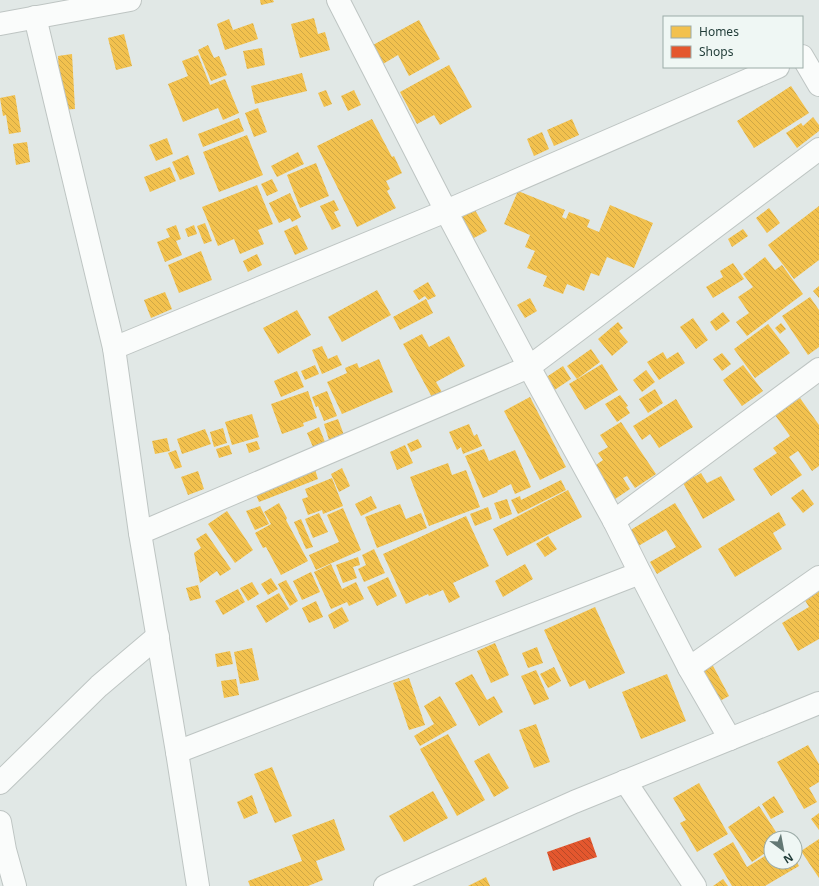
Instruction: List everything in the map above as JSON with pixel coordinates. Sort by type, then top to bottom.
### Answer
[{"type":"street","points":[[0,24],[130,0]]},
{"type":"street","points":[[338,0],[446,211],[529,367],[614,521],[689,668],[730,739]]},
{"type":"street","points":[[35,17],[114,348],[140,533],[198,886]]},
{"type":"street","points":[[803,56],[819,49]]},
{"type":"street","points":[[803,58],[819,85]]},
{"type":"street","points":[[114,348],[446,211],[776,68]]},
{"type":"street","points":[[140,533],[529,367],[819,149]]},
{"type":"street","points":[[614,521],[819,368]]},
{"type":"street","points":[[177,752],[640,573]]},
{"type":"street","points":[[689,668],[819,577]]},
{"type":"street","points":[[0,784],[99,686],[158,636]]},
{"type":"street","points":[[393,885],[625,781],[819,703]]},
{"type":"street","points":[[625,781],[695,886]]},
{"type":"street","points":[[0,822],[5,850],[15,886]]},
{"type":"building: Homes","points":[[260,0],[273,0],[274,2],[261,5]]},
{"type":"building: Homes","points":[[314,18],[318,34],[325,32],[330,50],[300,58],[291,24]]},
{"type":"building: Homes","points":[[229,19],[233,30],[253,23],[258,39],[225,50],[217,24]]},
{"type":"building: Homes","points":[[419,20],[440,59],[409,76],[398,55],[383,64],[373,45]]},
{"type":"building: Homes","points":[[124,34],[132,66],[116,70],[108,38]]},
{"type":"building: Homes","points":[[208,45],[214,58],[219,56],[227,75],[211,81],[198,50]]},
{"type":"building: Homes","points":[[262,48],[265,65],[247,69],[243,51]]},
{"type":"building: Homes","points":[[72,54],[75,109],[61,110],[58,56]]},
{"type":"building: Homes","points":[[198,55],[210,85],[225,79],[239,113],[223,120],[218,108],[183,122],[168,84],[188,76],[182,61]]},
{"type":"building: Homes","points":[[449,65],[472,107],[440,125],[434,115],[417,124],[400,92]]},
{"type":"building: Homes","points":[[302,73],[307,91],[255,104],[251,86]]},
{"type":"building: Homes","points":[[791,86],[809,113],[754,148],[737,121]]},
{"type":"building: Homes","points":[[326,90],[332,104],[324,107],[318,93]]},
{"type":"building: Homes","points":[[354,90],[361,105],[348,111],[341,96]]},
{"type":"building: Homes","points":[[15,95],[21,132],[9,134],[6,115],[3,116],[0,98]]},
{"type":"building: Homes","points":[[258,108],[267,132],[254,137],[245,113]]},
{"type":"building: Homes","points":[[813,117],[819,125],[819,131],[797,148],[786,133],[801,123],[803,126]]},
{"type":"building: Homes","points":[[239,118],[244,131],[203,147],[198,134]]},
{"type":"building: Homes","points":[[372,119],[392,157],[394,156],[402,173],[386,181],[390,189],[387,191],[396,208],[357,227],[317,146]]},
{"type":"building: Homes","points":[[572,119],[579,135],[554,146],[547,130]]},
{"type":"building: Homes","points":[[542,132],[549,149],[534,156],[527,139]]},
{"type":"building: Homes","points":[[247,135],[263,175],[219,192],[203,152]]},
{"type":"building: Homes","points":[[167,138],[173,154],[156,161],[149,145]]},
{"type":"building: Homes","points":[[27,142],[30,162],[16,165],[13,144]]},
{"type":"building: Homes","points":[[298,152],[304,164],[277,177],[271,166]]},
{"type":"building: Homes","points":[[188,155],[195,174],[180,180],[172,162]]},
{"type":"building: Homes","points":[[316,163],[329,196],[300,208],[287,175]]},
{"type":"building: Homes","points":[[170,167],[176,181],[150,192],[144,177]]},
{"type":"building: Homes","points":[[272,179],[278,191],[267,196],[261,184]]},
{"type":"building: Homes","points":[[257,185],[273,224],[258,230],[264,244],[240,254],[234,239],[218,246],[202,207]]},
{"type":"building: Homes","points":[[518,191],[565,210],[562,217],[566,219],[569,212],[590,220],[587,227],[599,232],[610,205],[653,223],[634,268],[607,257],[599,276],[591,273],[584,291],[567,284],[563,294],[543,286],[547,276],[527,268],[535,251],[525,247],[530,235],[504,224]]},
{"type":"building: Homes","points":[[290,193],[301,217],[292,222],[290,218],[279,223],[269,203]]},
{"type":"building: Homes","points":[[334,200],[339,210],[334,212],[341,226],[332,230],[320,206]]},
{"type":"building: Homes","points":[[819,206],[819,260],[794,279],[768,245]]},
{"type":"building: Homes","points":[[769,208],[780,223],[767,233],[756,218]]},
{"type":"building: Homes","points":[[475,210],[487,231],[472,239],[460,218]]},
{"type":"building: Homes","points":[[205,223],[212,241],[204,244],[197,226]]},
{"type":"building: Homes","points":[[176,225],[181,239],[176,241],[182,255],[165,262],[157,242],[170,237],[166,229]]},
{"type":"building: Homes","points":[[194,225],[197,234],[188,237],[185,229]]},
{"type":"building: Homes","points":[[297,225],[308,249],[295,255],[284,231]]},
{"type":"building: Homes","points":[[743,229],[748,236],[732,247],[728,239]]},
{"type":"building: Homes","points":[[201,251],[212,280],[179,293],[168,265]]},
{"type":"building: Homes","points":[[257,254],[262,265],[248,272],[243,261]]},
{"type":"building: Homes","points":[[765,257],[775,270],[782,265],[803,294],[747,336],[736,322],[749,313],[738,297],[753,287],[743,274]]},
{"type":"building: Homes","points":[[733,263],[744,279],[713,298],[706,287],[723,277],[720,271]]},
{"type":"building: Homes","points":[[428,282],[436,296],[428,300],[425,296],[419,300],[413,291]]},
{"type":"building: Homes","points":[[819,286],[819,298],[813,291]]},
{"type":"building: Homes","points":[[377,290],[391,315],[342,342],[328,317]]},
{"type":"building: Homes","points":[[165,292],[172,309],[151,318],[144,300]]},
{"type":"building: Homes","points":[[810,297],[819,310],[819,347],[808,355],[782,316]]},
{"type":"building: Homes","points":[[530,298],[537,311],[525,318],[517,305]]},
{"type":"building: Homes","points":[[426,299],[433,313],[400,330],[393,317]]},
{"type":"building: Homes","points":[[297,310],[311,335],[278,354],[263,328]]},
{"type":"building: Homes","points":[[723,312],[730,321],[716,331],[710,322]]},
{"type":"building: Homes","points":[[693,318],[708,340],[696,349],[680,327]]},
{"type":"building: Homes","points":[[618,322],[623,328],[619,331],[628,342],[612,356],[598,339]]},
{"type":"building: Homes","points":[[781,323],[786,329],[780,334],[775,328]]},
{"type":"building: Homes","points":[[768,324],[790,353],[755,378],[734,349]]},
{"type":"building: Homes","points":[[422,334],[429,347],[449,336],[465,366],[436,382],[443,394],[433,399],[403,344]]},
{"type":"building: Homes","points":[[322,346],[328,359],[337,355],[342,365],[322,374],[312,350]]},
{"type":"building: Homes","points":[[591,349],[600,362],[577,379],[567,366]]},
{"type":"building: Homes","points":[[663,352],[667,359],[678,352],[685,363],[659,380],[647,362]]},
{"type":"building: Homes","points":[[722,353],[731,364],[722,371],[713,359]]},
{"type":"building: Homes","points":[[379,359],[393,392],[342,414],[327,382],[347,373],[345,368],[357,363],[359,368]]},
{"type":"building: Homes","points":[[602,364],[618,390],[585,410],[569,384]]},
{"type":"building: Homes","points":[[315,365],[319,374],[305,380],[301,371]]},
{"type":"building: Homes","points":[[743,365],[763,391],[742,406],[723,380]]},
{"type":"building: Homes","points":[[563,366],[571,379],[553,391],[545,378]]},
{"type":"building: Homes","points":[[646,370],[655,382],[642,392],[633,380]]},
{"type":"building: Homes","points":[[297,371],[304,387],[281,397],[274,381]]},
{"type":"building: Homes","points":[[655,389],[663,403],[648,413],[639,399]]},
{"type":"building: Homes","points":[[308,391],[317,418],[303,423],[304,426],[282,434],[271,404]]},
{"type":"building: Homes","points":[[327,391],[337,416],[324,421],[318,406],[316,407],[312,397]]},
{"type":"building: Homes","points":[[620,395],[628,406],[626,407],[630,413],[617,422],[605,404]]},
{"type":"building: Homes","points":[[530,397],[566,467],[540,480],[504,411]]},
{"type":"building: Homes","points":[[800,398],[819,425],[819,466],[812,471],[798,451],[789,457],[802,475],[771,496],[753,469],[777,453],[773,448],[790,436],[775,415]]},
{"type":"building: Homes","points":[[676,399],[693,427],[659,448],[650,434],[642,440],[633,426]]},
{"type":"building: Homes","points":[[252,414],[259,437],[232,445],[225,422]]},
{"type":"building: Homes","points":[[338,419],[344,435],[329,440],[324,424]]},
{"type":"building: Homes","points":[[621,422],[656,474],[635,488],[627,476],[623,478],[630,489],[615,499],[593,467],[603,460],[598,453],[608,447],[600,435]]},
{"type":"building: Homes","points":[[469,424],[474,436],[477,434],[482,446],[463,454],[461,447],[457,450],[449,432]]},
{"type":"building: Homes","points":[[319,427],[325,442],[313,447],[307,433]]},
{"type":"building: Homes","points":[[223,428],[227,443],[214,447],[210,432]]},
{"type":"building: Homes","points":[[205,429],[211,444],[182,454],[177,439]]},
{"type":"building: Homes","points":[[167,438],[170,451],[155,454],[152,441]]},
{"type":"building: Homes","points":[[418,439],[422,447],[411,452],[407,444]]},
{"type":"building: Homes","points":[[257,441],[260,449],[249,453],[246,444]]},
{"type":"building: Homes","points":[[229,445],[232,454],[219,458],[216,449]]},
{"type":"building: Homes","points":[[405,445],[413,463],[397,470],[390,452]]},
{"type":"building: Homes","points":[[484,449],[489,461],[515,450],[531,487],[515,494],[511,484],[497,491],[498,492],[483,498],[465,456]]},
{"type":"building: Homes","points":[[176,450],[182,467],[175,469],[168,453]]},
{"type":"building: Homes","points":[[313,463],[318,479],[259,502],[253,487]]},
{"type":"building: Homes","points":[[448,463],[452,475],[466,470],[480,507],[429,526],[410,477]]},
{"type":"building: Homes","points":[[342,468],[350,486],[339,492],[331,474]]},
{"type":"building: Homes","points":[[198,471],[204,489],[188,495],[181,477]]},
{"type":"building: Homes","points":[[701,473],[707,483],[721,476],[735,500],[703,519],[683,483]]},
{"type":"building: Homes","points":[[332,478],[343,506],[323,514],[322,510],[308,515],[302,499],[308,497],[305,489]]},
{"type":"building: Homes","points":[[561,480],[566,490],[518,514],[511,500],[520,496],[521,500]]},
{"type":"building: Homes","points":[[803,489],[814,504],[803,513],[791,498]]},
{"type":"building: Homes","points":[[568,490],[582,517],[507,556],[493,529]]},
{"type":"building: Homes","points":[[371,496],[377,508],[361,516],[355,504]]},
{"type":"building: Homes","points":[[507,499],[512,514],[500,519],[494,503]]},
{"type":"building: Homes","points":[[279,503],[287,518],[286,520],[308,561],[281,575],[266,547],[263,548],[255,533],[271,524],[264,512]]},
{"type":"building: Homes","points":[[675,503],[702,547],[657,574],[650,562],[676,547],[666,530],[633,549],[624,534]]},
{"type":"building: Homes","points":[[400,504],[406,519],[421,513],[427,528],[377,548],[365,517]]},
{"type":"building: Homes","points":[[260,506],[269,524],[255,530],[246,511]]},
{"type":"building: Homes","points":[[488,507],[492,519],[475,526],[470,514]]},
{"type":"building: Homes","points":[[343,508],[361,550],[316,570],[309,555],[339,542],[327,515]]},
{"type":"building: Homes","points":[[227,511],[253,550],[235,563],[208,524]]},
{"type":"building: Homes","points":[[779,512],[786,525],[773,533],[782,549],[735,577],[718,549]]},
{"type":"building: Homes","points":[[319,513],[328,532],[313,538],[305,519]]},
{"type":"building: Homes","points":[[466,516],[489,566],[453,583],[460,597],[449,603],[443,590],[429,596],[428,594],[406,604],[383,554]]},
{"type":"building: Homes","points":[[301,519],[313,547],[306,549],[294,522]]},
{"type":"building: Homes","points":[[206,533],[231,569],[220,576],[217,571],[200,583],[194,553],[201,548],[196,539]]},
{"type":"building: Homes","points":[[548,536],[557,549],[545,557],[536,544]]},
{"type":"building: Homes","points":[[374,549],[385,573],[364,582],[358,569],[366,565],[362,555]]},
{"type":"building: Homes","points":[[358,557],[360,565],[353,567],[357,578],[343,583],[336,565]]},
{"type":"building: Homes","points":[[331,564],[342,589],[356,582],[364,599],[349,606],[347,602],[331,609],[314,572]]},
{"type":"building: Homes","points":[[525,564],[533,579],[503,597],[495,581]]},
{"type":"building: Homes","points":[[311,572],[320,592],[302,600],[293,581]]},
{"type":"building: Homes","points":[[388,577],[397,596],[377,606],[367,587]]},
{"type":"building: Homes","points":[[271,578],[278,589],[268,595],[261,584]]},
{"type":"building: Homes","points":[[286,580],[298,601],[290,606],[278,584]]},
{"type":"building: Homes","points":[[819,581],[819,639],[798,651],[782,623],[809,607],[800,592]]},
{"type":"building: Homes","points":[[252,582],[259,594],[248,601],[240,588]]},
{"type":"building: Homes","points":[[198,585],[201,598],[190,601],[186,588]]},
{"type":"building: Homes","points":[[238,589],[245,602],[223,615],[215,601]]},
{"type":"building: Homes","points":[[279,593],[289,609],[266,623],[256,606]]},
{"type":"building: Homes","points":[[316,601],[323,617],[309,623],[302,608]]},
{"type":"building: Homes","points":[[342,607],[349,621],[334,629],[328,615]]},
{"type":"building: Homes","points":[[595,607],[625,673],[589,689],[585,680],[570,687],[544,630]]},
{"type":"building: Homes","points":[[495,643],[509,675],[491,683],[477,651]]},
{"type":"building: Homes","points":[[537,647],[543,663],[528,668],[522,653]]},
{"type":"building: Homes","points":[[252,648],[259,680],[240,684],[234,652]]},
{"type":"building: Homes","points":[[230,651],[233,664],[217,667],[215,654]]},
{"type":"building: Homes","points":[[712,664],[729,696],[718,702],[701,669]]},
{"type":"building: Homes","points":[[554,667],[561,681],[548,688],[540,674]]},
{"type":"building: Homes","points":[[536,670],[549,699],[534,705],[521,676]]},
{"type":"building: Homes","points":[[472,674],[487,700],[494,696],[503,712],[479,726],[455,683]]},
{"type":"building: Homes","points":[[667,674],[686,721],[641,739],[622,692]]},
{"type":"building: Homes","points":[[409,678],[425,725],[409,730],[393,683]]},
{"type":"building: Homes","points":[[236,679],[239,695],[224,698],[221,681]]},
{"type":"building: Homes","points":[[440,696],[457,725],[420,746],[414,736],[434,724],[424,706]]},
{"type":"building: Homes","points":[[536,724],[550,762],[534,768],[519,730]]},
{"type":"building: Homes","points":[[448,734],[485,800],[457,816],[420,749]]},
{"type":"building: Homes","points":[[808,745],[819,764],[819,782],[809,788],[817,802],[804,809],[777,762]]},
{"type":"building: Homes","points":[[489,753],[509,788],[494,797],[474,761]]},
{"type":"building: Homes","points":[[272,767],[292,816],[275,823],[254,774]]},
{"type":"building: Homes","points":[[699,783],[728,834],[697,852],[680,823],[686,820],[673,798]]},
{"type":"building: Homes","points":[[433,791],[448,818],[404,842],[389,816]]},
{"type":"building: Homes","points":[[252,795],[258,813],[244,819],[237,802]]},
{"type":"building: Homes","points":[[774,796],[784,812],[771,819],[762,804]]},
{"type":"building: Homes","points":[[759,806],[775,830],[763,830],[763,854],[752,862],[728,827]]},
{"type":"building: Homes","points":[[819,813],[819,830],[811,819]]},
{"type":"building: Homes","points":[[334,819],[345,850],[316,861],[323,880],[308,886],[250,886],[248,881],[302,861],[292,835]]},
{"type":"building: Homes","points":[[819,839],[819,878],[803,854],[803,850]]},
{"type":"building: Homes","points":[[733,842],[747,867],[763,857],[763,870],[792,870],[765,886],[732,886],[713,854]]},
{"type":"building: Homes","points":[[486,877],[490,886],[468,886]]},
{"type":"building: Homes","points":[[723,879],[728,886],[713,886]]},
{"type":"building: Shops","points":[[590,837],[597,857],[553,871],[547,852]]}]
